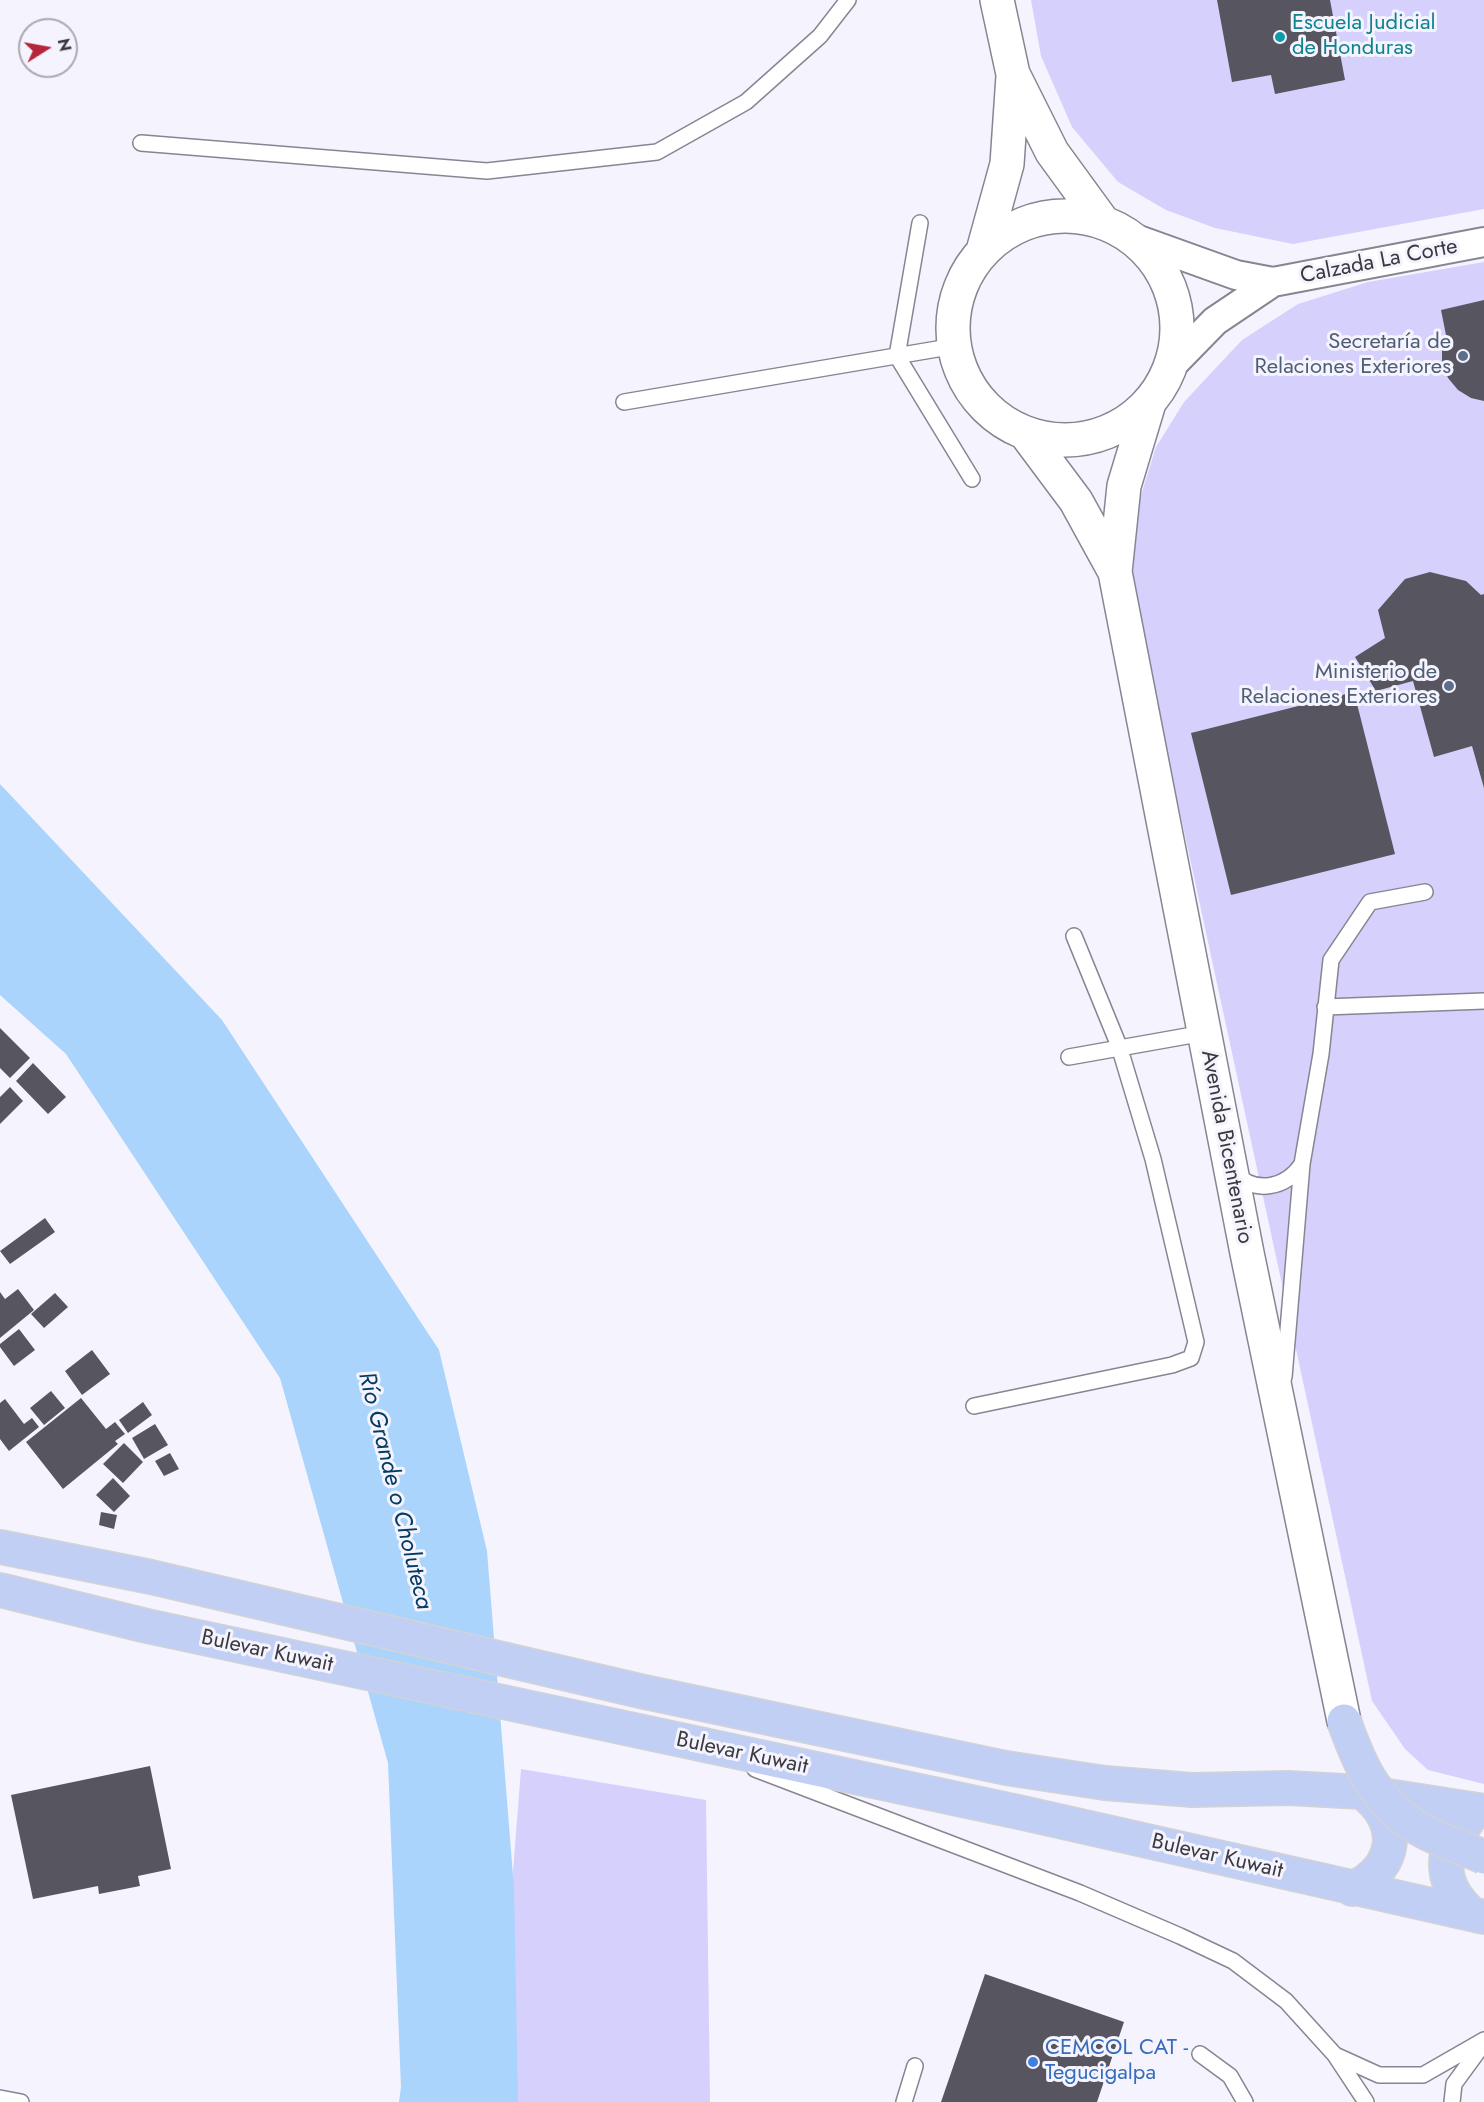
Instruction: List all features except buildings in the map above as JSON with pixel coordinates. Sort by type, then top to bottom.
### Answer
[{"type":"main road","name":"Bulevar Kuwait","points":[[0,1547],[151,1577],[640,1691],[1006,1768],[1105,1783],[1192,1790],[1288,1788],[1362,1792],[1484,1811]]},
{"type":"main road","name":"Bulevar Kuwait","points":[[0,1590],[147,1626],[1023,1813],[1478,1916]]},
{"type":"main road","points":[[1344,1721],[1355,1752],[1370,1782],[1390,1808],[1418,1828],[1484,1857]]},
{"type":"main road","points":[[1352,1889],[1378,1873],[1386,1859],[1390,1844],[1389,1829],[1384,1814],[1375,1802],[1362,1792]]},
{"type":"main road","points":[[1478,1916],[1455,1898],[1446,1876],[1447,1853],[1457,1832],[1474,1816],[1484,1811]]},
{"type":"street","points":[[997,0],[1013,74],[1052,152],[1103,222]]},
{"type":"street","points":[[982,251],[1007,164],[1013,74]]},
{"type":"street","points":[[1052,215],[1077,216],[1103,222],[1133,238],[1158,265],[1173,297],[1177,333],[1169,368],[1149,403],[1124,424],[1092,438],[1059,440],[1026,434],[994,416],[970,388],[955,346],[953,317],[962,281],[982,251],[1002,234],[1025,222],[1052,215]]},
{"type":"street","name":"Calzada La Corte","points":[[1133,238],[1236,275],[1273,282],[1484,242]]},
{"type":"street","name":"Calzada La Corte","points":[[1169,368],[1215,321],[1273,282]]},
{"type":"street","name":"Avenida Bicentenario","points":[[1149,403],[1124,486],[1115,572],[1229,1165],[1344,1721]]},
{"type":"street","name":"Avenida Bicentenario","points":[[1026,434],[1076,501],[1115,572]]},
{"type":"lane","points":[[141,143],[487,171],[657,152],[746,102],[820,36],[848,0]]},
{"type":"lane","points":[[920,223],[897,356],[972,479]]},
{"type":"lane","points":[[624,402],[955,346]]},
{"type":"lane","points":[[1281,1416],[1302,1164],[1321,1054],[1331,960],[1370,902],[1425,892]]},
{"type":"lane","points":[[974,1406],[1172,1365],[1191,1358],[1196,1342],[1153,1159],[1119,1046],[1074,936]]},
{"type":"lane","points":[[1325,1007],[1484,1001]]},
{"type":"lane","points":[[1069,1057],[1119,1046],[1204,1033]]},
{"type":"lane","points":[[1229,1165],[1244,1181],[1266,1187],[1287,1180],[1302,1164]]},
{"type":"lane","points":[[682,1742],[1080,1893],[1233,1961],[1286,2001],[1335,2055],[1366,2102]]},
{"type":"lane","points":[[1335,2055],[1379,2075],[1424,2074],[1484,2041]]},
{"type":"lane","points":[[1452,2102],[1454,2084],[1484,2041]]},
{"type":"lane","points":[[1200,2054],[1230,2076],[1245,2102]]},
{"type":"lane","points":[[904,2102],[915,2066]]},
{"type":"lane","points":[[0,2097],[21,2102]]},
{"type":"shaded area","points":[[1031,0],[1484,0],[1484,209],[1293,244],[1215,228],[1166,210],[1118,182],[1072,127],[1041,56]]},
{"type":"shaded area","points":[[1484,262],[1484,1784],[1428,1770],[1405,1749],[1372,1701],[1132,590],[1132,524],[1156,447],[1184,402],[1242,340],[1298,304],[1368,282]]},
{"type":"shaded area","points":[[521,1769],[706,1800],[710,2102],[495,2102]]},
{"type":"water","name":"Río Grande o Choluteca","points":[[0,784],[222,1020],[439,1350],[487,1551],[514,1888],[518,2102],[399,2102],[401,2087],[388,1763],[280,1378],[66,1054],[0,995]]},
{"type":"place","name":"Escuela Judicial de Honduras","points":[[1280,37]]},
{"type":"place","name":"Secretaría de Relaciones Exteriores","points":[[1463,356]]},
{"type":"place","name":"Ministerio de Relaciones Exteriores","points":[[1449,686]]},
{"type":"place","name":"CEMCOL CAT - Tegucigalpa","points":[[1033,2062]]}]
